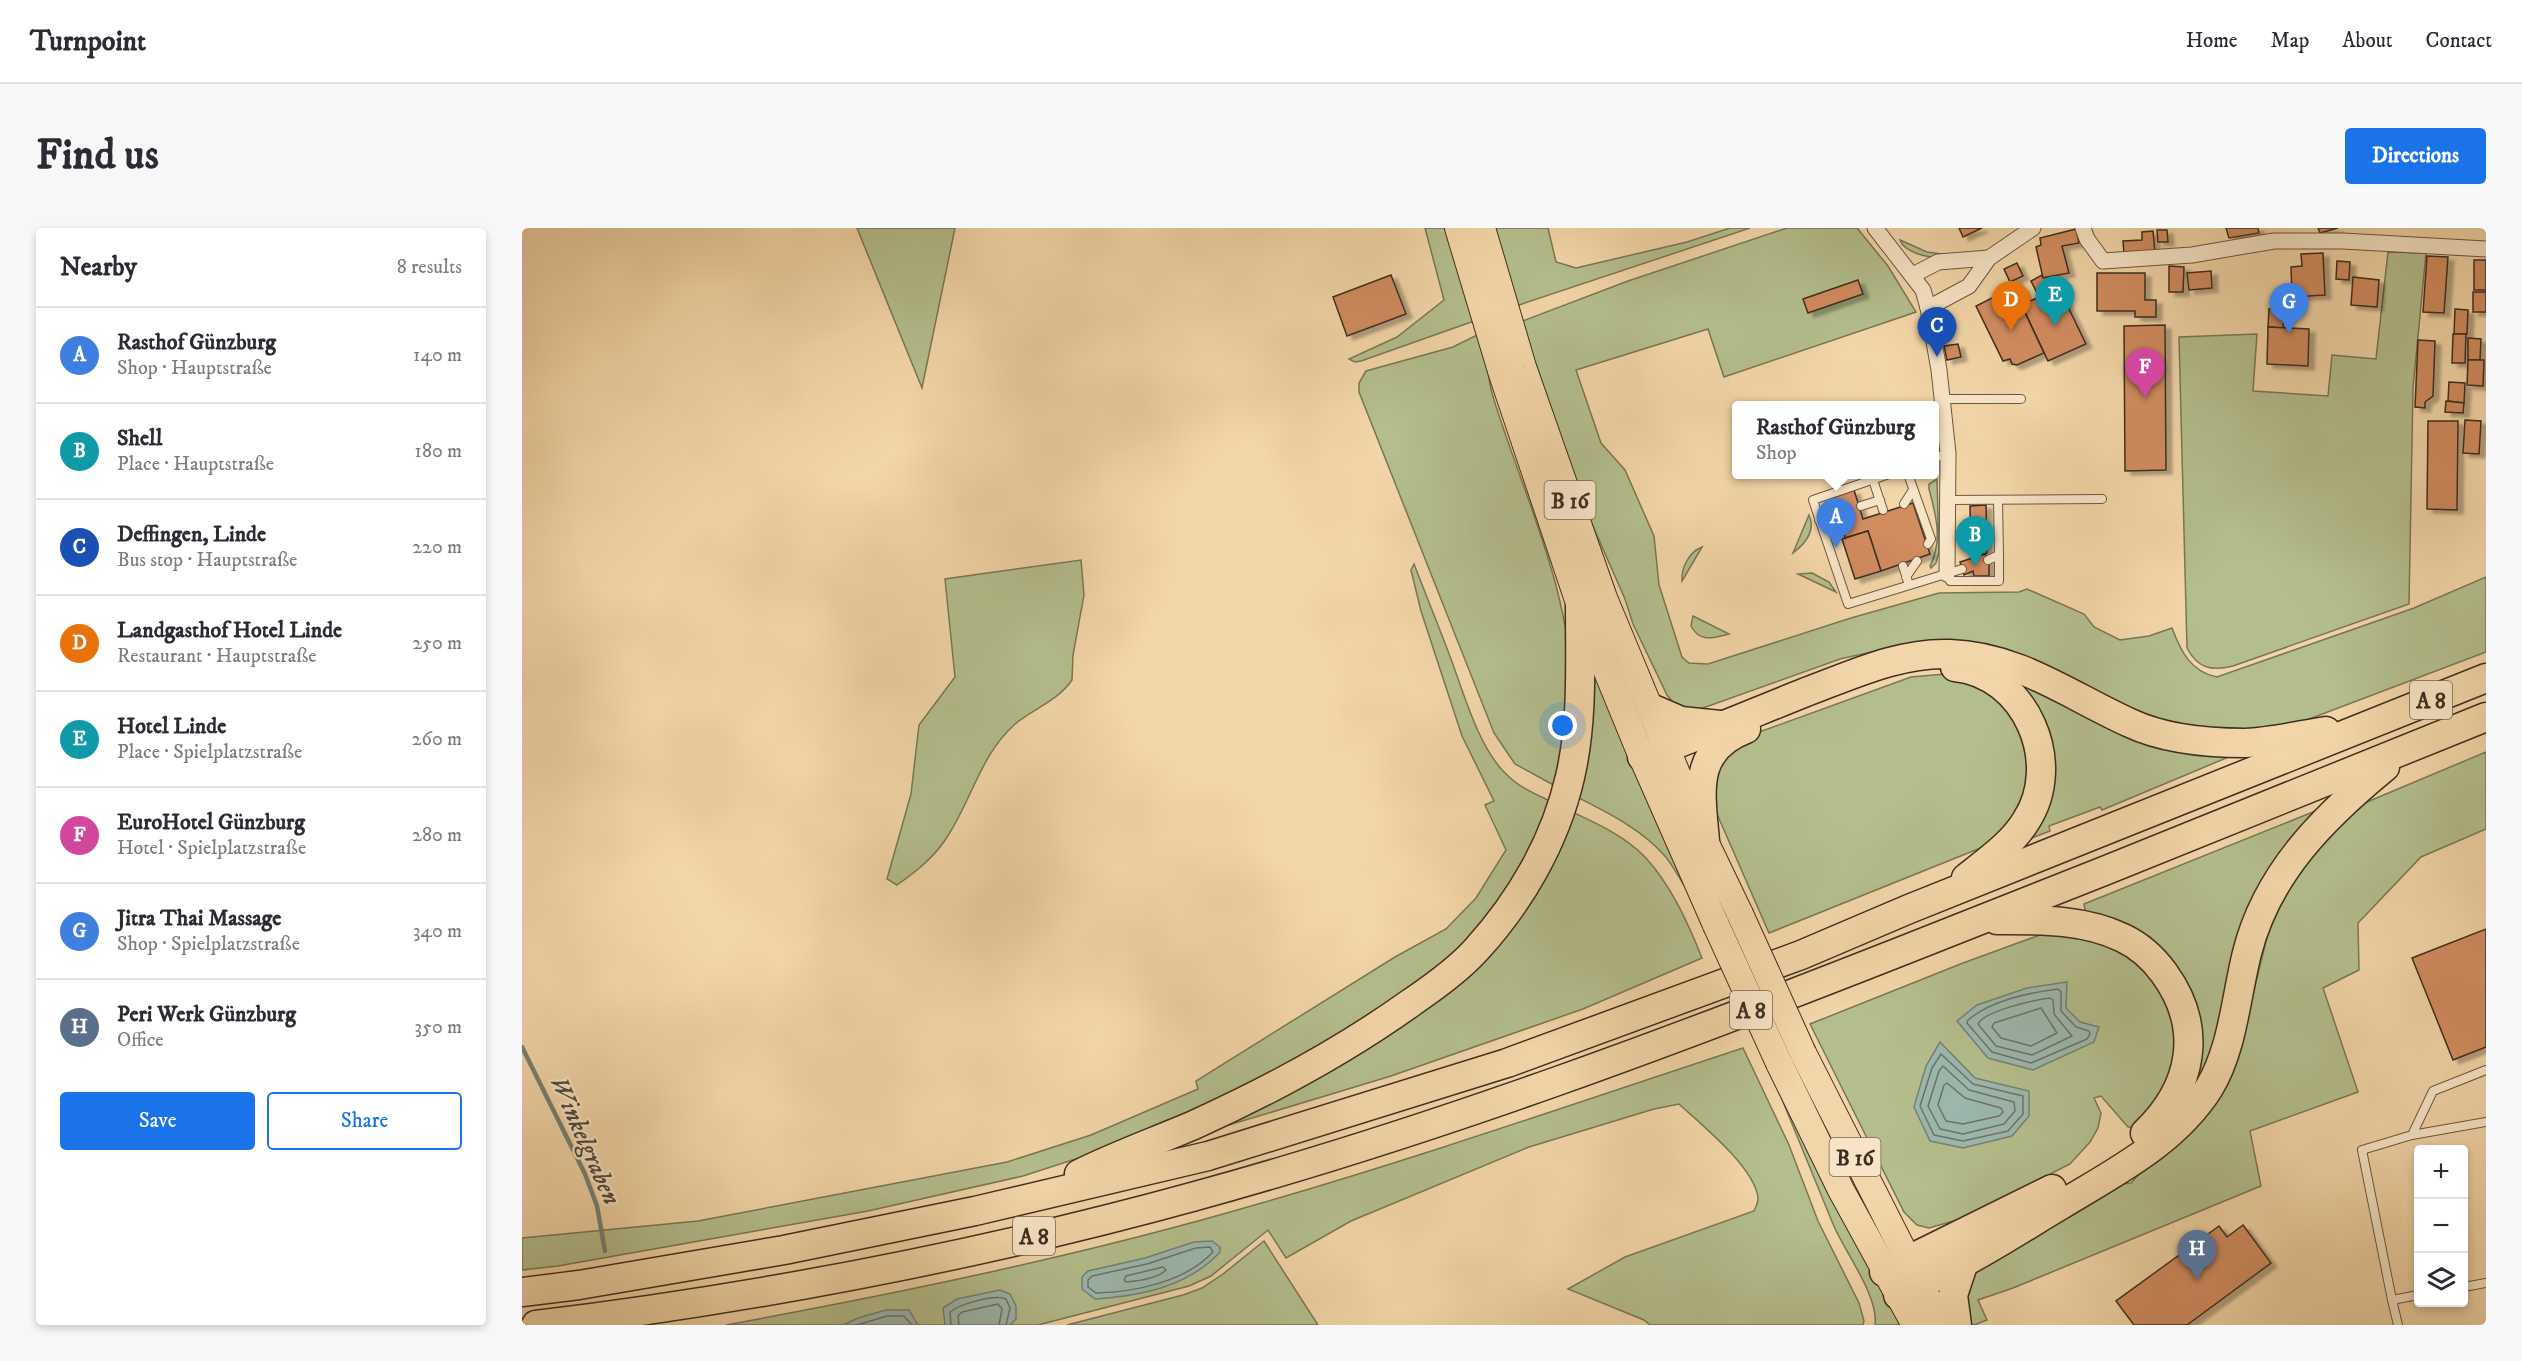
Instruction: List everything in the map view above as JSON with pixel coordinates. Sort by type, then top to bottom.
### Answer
[{"type":"highway","points":[[1030,1198],[1096,1165],[1196,1124],[1277,1085],[1383,1023],[1430,989],[1474,952],[1506,914],[1534,872],[1556,824],[1568,786],[1580,702],[1580,606]]},
{"type":"highway","points":[[1655,753],[1860,671],[1899,659],[1948,654],[1977,656],[2031,672],[2131,723],[2160,734],[2206,741],[2247,743],[2377,722]]},
{"type":"highway","points":[[1705,841],[1701,790],[1704,769],[1721,741],[1737,732],[1916,667],[1961,668],[1995,682],[2020,705],[2032,723],[2038,741],[2040,783],[2035,803],[2026,822],[2001,849],[1946,895]]},
{"type":"highway","name":"A 8","points":[[522,1292],[579,1285],[784,1250],[1030,1198],[1208,1156],[1507,1063],[1801,955],[2486,678]]},
{"type":"highway","points":[[1651,708],[1681,721],[1722,726]]},
{"type":"highway","name":"A 8","points":[[536,1325],[789,1288],[969,1251],[1192,1197],[1378,1141],[1520,1094],[1745,1012],[1980,921],[2486,717]]},
{"type":"highway","points":[[1902,1278],[1964,1263],[2153,1149],[2194,1110],[2210,1085],[2222,1057],[2248,950],[2261,914],[2278,879],[2322,821],[2408,748]]},
{"type":"highway","points":[[1902,1278],[2023,1205],[2093,1168],[2141,1137],[2163,1116],[2174,1099],[2183,1078],[2188,1056],[2186,1023],[2174,988],[2143,950],[2124,938],[2097,927],[2043,921],[1980,921]]},
{"type":"highway","points":[[1957,1325],[1953,1295],[1964,1263]]},
{"type":"main road","name":"B 16","points":[[1458,228],[1502,374],[1580,606],[1655,753],[1705,841],[1740,914],[1902,1278],[1916,1325]]},
{"type":"main road","name":"B 16","points":[[1482,228],[1523,367],[1605,598],[1651,708],[1655,753],[1716,925],[1779,1063],[1841,1190],[1902,1278],[1941,1325]]},
{"type":"street","points":[[1875,228],[1923,290],[1928,308],[1942,399],[1941,456],[1947,500],[1947,574]]},
{"type":"street","points":[[1928,308],[1969,286],[1989,258],[2033,228]]},
{"type":"street","points":[[2083,228],[2087,239],[2103,261],[2192,255],[2274,241],[2343,241],[2486,249]]},
{"type":"street","points":[[1913,275],[1938,262],[1989,258]]},
{"type":"lane","points":[[1942,399],[2021,399]]},
{"type":"lane","points":[[1910,479],[1930,539],[1928,544]]},
{"type":"lane","points":[[1883,510],[1873,480],[1813,500],[1848,604],[1908,581],[1962,569]]},
{"type":"lane","points":[[1904,504],[1913,490]]},
{"type":"lane","points":[[1947,500],[2102,499]]},
{"type":"lane","points":[[1861,506],[1880,500]]},
{"type":"lane","points":[[1947,574],[1950,581],[1999,581],[1998,500]]},
{"type":"lane","points":[[1819,520],[1835,514]]},
{"type":"lane","points":[[1988,560],[1999,555]]},
{"type":"lane","points":[[1908,581],[1917,561]]},
{"type":"lane","points":[[1903,566],[1908,581]]},
{"type":"lane","points":[[2412,1135],[2433,1091],[2486,1070]]},
{"type":"lane","points":[[2397,1325],[2362,1150],[2412,1135],[2486,1122]]},
{"type":"lane","points":[[2468,1286],[2486,1283]]},
{"type":"lane","points":[[2392,1300],[2414,1297]]},
{"type":"green space","points":[[857,228],[955,228],[922,388]]},
{"type":"green space","points":[[1425,228],[1448,228],[1477,320],[1361,361],[1355,362],[1349,359],[1397,337],[1444,300]]},
{"type":"green space","points":[[1494,228],[1548,228],[1556,262],[1576,268],[1687,242],[1730,228],[1750,228],[1516,306]]},
{"type":"green space","points":[[1787,228],[1857,228],[1888,266],[1916,312],[1724,377],[1708,329],[1576,370],[1601,443],[1625,470],[1654,536],[1659,585],[1682,657],[1689,663],[1708,664],[1851,618],[1939,593],[2019,592],[2027,589],[2084,614],[2094,627],[2120,640],[2149,636],[2172,628],[2188,660],[2200,671],[2217,677],[2414,608],[2486,577],[2486,652],[2296,724],[2255,733],[2190,731],[2123,710],[1885,649],[1840,659],[1703,708],[1688,711],[1676,706],[1667,695],[1633,624],[1625,599],[1567,467],[1520,322],[1628,281]]},
{"type":"green space","points":[[1900,240],[1927,252],[1942,254],[1940,258],[1917,254],[1906,248]]},
{"type":"green space","points":[[2388,252],[2426,253],[2413,388],[2409,604],[2233,666],[2206,667],[2191,655],[2187,648],[2179,337],[2257,334],[2253,391],[2328,396],[2332,355],[2376,359]]},
{"type":"green space","points":[[1481,333],[1492,392],[1545,547],[1564,621],[1570,659],[1572,709],[1559,788],[1515,764],[1494,733],[1359,392],[1359,383],[1366,371],[1453,347]]},
{"type":"green space","points":[[1937,479],[1939,552],[1936,563],[1931,568],[1936,547],[1937,528],[1929,484]]},
{"type":"green space","points":[[1809,515],[1811,526],[1808,537],[1793,553]]},
{"type":"green space","points":[[1702,547],[1682,581],[1687,561],[1697,549]]},
{"type":"green space","points":[[1081,560],[1084,595],[1073,655],[1072,680],[1052,700],[1021,719],[1003,737],[985,763],[944,842],[926,862],[897,885],[887,879],[911,794],[919,725],[955,677],[945,579]]},
{"type":"green space","points":[[1414,564],[1473,720],[1488,751],[1512,780],[1554,803],[1525,870],[1457,958],[1280,1073],[1097,1152],[1023,1176],[868,1211],[558,1266],[522,1270],[522,1238],[698,1221],[1007,1162],[1091,1135],[1198,1089],[1196,1081],[1395,957],[1446,929],[1476,898],[1506,850],[1485,805],[1494,801],[1462,736],[1421,611],[1411,570]]},
{"type":"green space","points":[[1812,573],[1829,582],[1836,592],[1798,574]]},
{"type":"green space","points":[[1693,616],[1729,634],[1707,638],[1698,635],[1691,626]]},
{"type":"green space","points":[[1585,639],[1687,890],[1655,845],[1622,821],[1575,796]]},
{"type":"green space","points":[[1945,674],[2000,696],[2031,741],[2024,813],[1983,847],[1769,933],[1710,798],[1718,760],[1751,735],[1911,677]]},
{"type":"green space","points":[[2009,676],[2231,756],[2102,810],[2100,807],[2049,826],[2050,831],[2024,841],[2043,815]]},
{"type":"green space","points":[[2486,752],[2486,829],[2421,857],[2358,923],[2359,970],[2323,988],[2358,1092],[2250,1131],[2261,1186],[2013,1288],[1978,1300],[1987,1320],[1974,1325],[1965,1325],[1965,1286],[1977,1265],[2113,1185],[2131,1183],[2154,1158],[2248,1015],[2267,937],[2288,886],[2344,817],[2367,802]]},
{"type":"green space","points":[[2323,808],[2222,1012],[2210,1053],[2196,1086],[2189,1002],[2086,915],[2084,904]]},
{"type":"green space","points":[[1570,811],[1619,836],[1645,857],[1671,892],[1702,958],[1583,1009],[1391,1076],[1229,1125],[1230,1117],[1455,983]]},
{"type":"green space","points":[[2048,932],[2086,934],[2134,953],[2177,1013],[2176,1080],[2137,1127],[2128,1127],[2101,1096],[2094,1098],[2101,1113],[2098,1128],[2090,1142],[2070,1164],[1964,1218],[1929,1228],[1917,1225],[1904,1212],[1810,1024]]},
{"type":"green space","points":[[1743,1048],[1789,1145],[1818,1221],[1859,1303],[1863,1325],[1650,1325],[1644,1320],[1568,1289],[1625,1257],[1754,1211],[1758,1198],[1755,1186],[1747,1173],[1726,1147],[1679,1104],[1654,1109],[1529,1147],[1351,1221],[1286,1258],[1268,1230],[1211,1276],[1189,1286],[1038,1325],[726,1325],[994,1271],[1127,1240],[1380,1167]]},
{"type":"green space","points":[[1770,1070],[1904,1325],[1875,1325],[1872,1301],[1833,1224]]},
{"type":"green space","points":[[1264,1241],[1318,1325],[1067,1325],[1202,1288]]},
{"type":"water","points":[[2067,982],[2066,1008],[2080,1022],[2099,1027],[2094,1042],[2033,1070],[1988,1058],[1957,1021],[1977,1005],[2027,988]]},
{"type":"water","points":[[1940,1042],[1975,1078],[2029,1091],[2029,1116],[2012,1136],[1963,1148],[1930,1141],[1914,1107],[1926,1066]]},
{"type":"water","points":[[1212,1241],[1220,1247],[1220,1252],[1193,1274],[1162,1288],[1095,1299],[1082,1289],[1082,1277],[1088,1271],[1145,1258],[1194,1242]]},
{"type":"water","points":[[1000,1290],[1010,1294],[1016,1306],[1016,1319],[1010,1325],[945,1325],[943,1308],[957,1299]]},
{"type":"water","points":[[886,1310],[909,1310],[918,1325],[843,1325],[858,1318]]},
{"type":"building","points":[[1959,228],[1982,228],[1963,237]]},
{"type":"building","points":[[2226,228],[2258,228],[2259,233],[2229,238]]},
{"type":"building","points":[[2318,228],[2338,228],[2320,233]]},
{"type":"building","points":[[2076,229],[2079,243],[2062,246],[2069,273],[2043,278],[2036,247],[2041,245],[2040,238]]},
{"type":"building","points":[[2157,230],[2167,230],[2168,242],[2158,242]]},
{"type":"building","points":[[2153,231],[2155,253],[2124,254],[2123,241],[2142,240],[2142,232]]},
{"type":"building","points":[[2323,253],[2325,295],[2292,297],[2291,267],[2302,266],[2301,254]]},
{"type":"building","points":[[2427,256],[2448,257],[2444,313],[2423,312]]},
{"type":"building","points":[[2474,260],[2486,260],[2486,290],[2474,290]]},
{"type":"building","points":[[2337,261],[2350,262],[2349,280],[2336,279]]},
{"type":"building","points":[[2017,263],[2023,276],[2010,282],[2004,269]]},
{"type":"building","points":[[2169,266],[2184,267],[2183,292],[2169,292]]},
{"type":"building","points":[[2211,271],[2212,288],[2189,290],[2187,273]]},
{"type":"building","points":[[2097,273],[2145,273],[2145,300],[2156,300],[2156,317],[2135,317],[2135,311],[2097,311]]},
{"type":"building","points":[[1391,275],[1406,314],[1347,336],[1333,297]]},
{"type":"building","points":[[2042,275],[2043,278],[2053,276],[2086,344],[2048,361],[2023,308],[2027,307],[2026,303],[2039,297],[2031,281]]},
{"type":"building","points":[[2353,277],[2379,280],[2377,307],[2351,305]]},
{"type":"building","points":[[1858,280],[1863,294],[1808,313],[1803,299]]},
{"type":"building","points":[[2022,287],[2026,297],[2021,304],[2044,353],[2017,365],[2012,364],[2010,359],[2003,361],[1976,306],[2002,293],[2004,296]]},
{"type":"building","points":[[2473,292],[2486,292],[2486,312],[2473,312]]},
{"type":"building","points":[[2269,309],[2284,309],[2283,328],[2268,327]]},
{"type":"building","points":[[2455,309],[2468,310],[2467,334],[2454,334]]},
{"type":"building","points":[[2165,325],[2166,470],[2125,471],[2124,326]]},
{"type":"building","points":[[2268,327],[2309,329],[2308,366],[2267,364]]},
{"type":"building","points":[[2453,334],[2466,334],[2465,363],[2452,363]]},
{"type":"building","points":[[2468,338],[2481,339],[2480,360],[2468,360]]},
{"type":"building","points":[[2418,340],[2435,341],[2433,396],[2425,402],[2425,408],[2415,407]]},
{"type":"building","points":[[1958,344],[1961,357],[1947,360],[1944,346]]},
{"type":"building","points":[[2468,360],[2484,360],[2483,386],[2467,385]]},
{"type":"building","points":[[2449,382],[2465,383],[2464,403],[2448,401]]},
{"type":"building","points":[[2446,401],[2464,403],[2463,413],[2445,412]]},
{"type":"building","points":[[2465,420],[2481,421],[2479,454],[2463,453]]},
{"type":"building","points":[[2428,421],[2458,421],[2457,510],[2427,509]]},
{"type":"building","points":[[1854,490],[1863,519],[1913,503],[1930,554],[1881,571],[1868,531],[1845,538],[1832,498]]},
{"type":"building","points":[[1986,505],[1987,553],[1971,558],[1970,506]]},
{"type":"building","points":[[1868,531],[1881,571],[1855,579],[1842,539]]},
{"type":"building","points":[[1985,554],[1989,563],[1989,576],[1974,576],[1973,571],[1964,575],[1960,562]]},
{"type":"building","points":[[2486,929],[2486,1047],[2453,1060],[2412,958]]},
{"type":"building","points":[[2243,1225],[2271,1263],[2187,1325],[2134,1325],[2116,1301],[2219,1226],[2227,1237]]},
{"type":"waterway","name":"Winkelgraben","points":[[522,1047],[585,1174],[597,1206],[605,1251]]},
{"type":"place","name":"Hotel Linde","points":[[2055,326]]},
{"type":"place","name":"Landgasthof Hotel Linde","points":[[2011,331]]},
{"type":"place","name":"Jitra Thai Massage","points":[[2289,333]]},
{"type":"place","name":"Deffingen, Linde","points":[[1937,357]]},
{"type":"place","name":"EuroHotel Günzburg","points":[[2145,398]]},
{"type":"place","name":"Rasthof Günzburg","points":[[1836,548]]},
{"type":"place","name":"Shell","points":[[1975,566]]},
{"type":"place","name":"Peri Werk Günzburg","points":[[2197,1280]]}]
